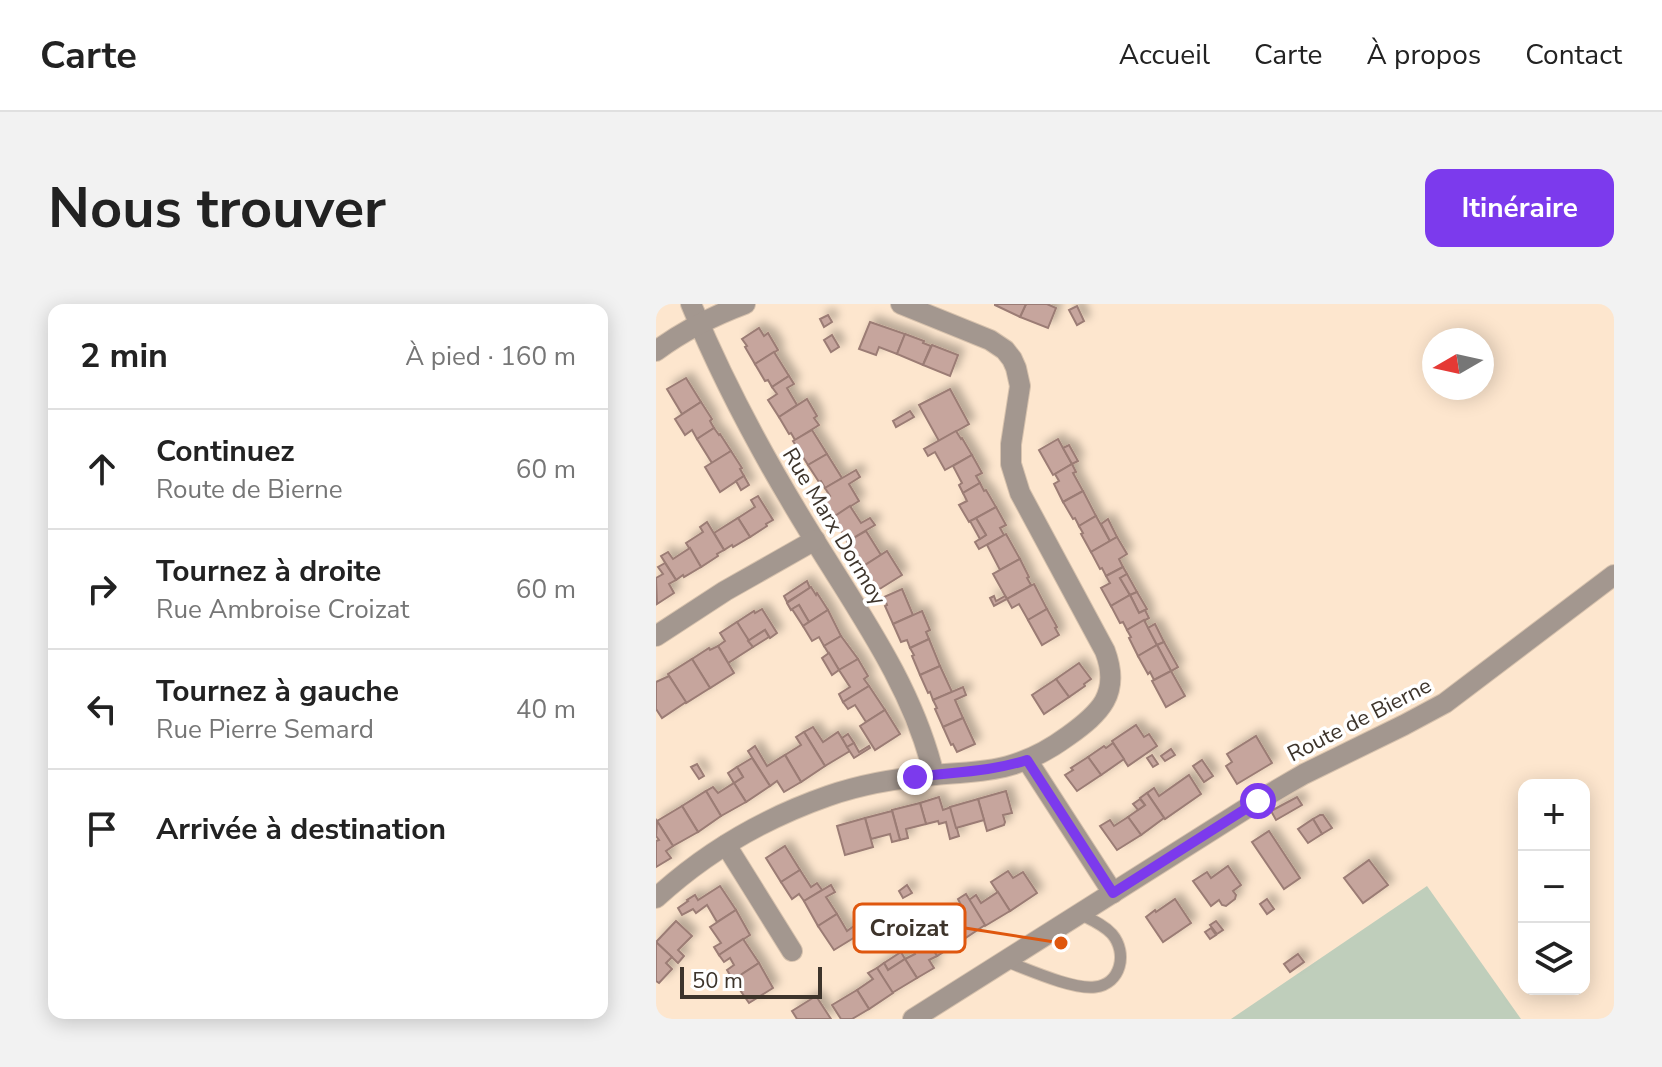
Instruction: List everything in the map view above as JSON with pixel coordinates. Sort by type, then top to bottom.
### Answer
[{"type":"street","name":"Rue Marx Dormoy","points":[[691,304],[736,405],[894,669],[916,716],[934,775]]},
{"type":"street","points":[[656,351],[699,324],[745,304]]},
{"type":"street","points":[[656,898],[726,845],[775,817],[831,795],[873,784],[979,772],[1027,760],[1055,745],[1094,716],[1101,709],[1109,691],[1111,672],[1105,651],[1012,473],[1011,444],[1020,386],[1012,359],[990,340],[901,304]]},
{"type":"street","points":[[656,636],[733,586],[815,540]]},
{"type":"street","name":"Route de Bierne","points":[[913,1019],[1272,792],[1445,703],[1614,575]]},
{"type":"street","points":[[1027,760],[1113,893]]},
{"type":"street","points":[[726,845],[792,951]]},
{"type":"lane","points":[[1005,961],[1086,988],[1109,982],[1120,967],[1117,941],[1106,928],[1080,914]]},
{"type":"green space","points":[[1427,886],[1521,1019],[1231,1019]]},
{"type":"building","points":[[995,304],[1026,304],[1020,317],[995,305]]},
{"type":"building","points":[[1026,304],[1047,304],[1056,308],[1048,328],[1020,317]]},
{"type":"building","points":[[1077,306],[1084,321],[1077,325],[1069,310]]},
{"type":"building","points":[[828,315],[832,322],[824,327],[820,319]]},
{"type":"building","points":[[870,322],[905,334],[897,354],[879,347],[876,355],[859,349]]},
{"type":"building","points":[[759,328],[764,336],[768,333],[778,350],[755,364],[742,339]]},
{"type":"building","points":[[905,334],[931,346],[923,365],[897,354]]},
{"type":"building","points":[[832,335],[839,347],[831,352],[824,340]]},
{"type":"building","points":[[932,345],[958,355],[950,376],[923,365]]},
{"type":"building","points":[[774,352],[789,376],[772,387],[755,364]]},
{"type":"building","points":[[789,376],[794,384],[787,388],[797,405],[779,417],[768,400],[777,394],[772,387]]},
{"type":"building","points":[[686,378],[701,402],[682,414],[667,389]]},
{"type":"building","points":[[950,389],[969,424],[939,441],[919,405]]},
{"type":"building","points":[[807,399],[819,425],[795,440],[779,417]]},
{"type":"building","points":[[701,402],[714,428],[697,439],[692,430],[685,435],[675,419]]},
{"type":"building","points":[[910,411],[914,417],[896,427],[893,421]]},
{"type":"building","points":[[714,428],[731,451],[712,463],[697,439]]},
{"type":"building","points":[[812,430],[827,454],[808,465],[793,441]]},
{"type":"building","points":[[956,431],[972,455],[945,470],[935,452],[928,456],[924,449]]},
{"type":"building","points":[[1058,439],[1072,464],[1053,475],[1039,450]]},
{"type":"building","points":[[1069,445],[1078,461],[1072,464],[1063,448]]},
{"type":"building","points":[[731,451],[744,476],[720,492],[705,467]]},
{"type":"building","points":[[827,454],[842,478],[825,488],[808,465]]},
{"type":"building","points":[[972,455],[982,473],[976,476],[980,483],[963,493],[959,485],[962,483],[953,466]]},
{"type":"building","points":[[1072,464],[1076,472],[1073,473],[1083,491],[1063,502],[1054,484],[1059,481],[1055,474]]},
{"type":"building","points":[[856,470],[860,477],[849,484],[859,501],[832,518],[821,501],[830,496],[825,488]]},
{"type":"building","points":[[744,476],[749,485],[741,490],[736,481]]},
{"type":"building","points":[[980,483],[996,507],[969,522],[959,505],[967,501],[963,493]]},
{"type":"building","points":[[1083,491],[1096,516],[1079,526],[1063,502]]},
{"type":"building","points":[[758,496],[773,520],[750,537],[738,518],[755,507],[751,500]]},
{"type":"building","points":[[850,506],[861,523],[870,518],[875,525],[848,541],[832,518]]},
{"type":"building","points":[[996,507],[1006,525],[1000,528],[1004,535],[979,549],[975,542],[986,535],[976,518]]},
{"type":"building","points":[[1096,516],[1110,541],[1091,552],[1079,526]]},
{"type":"building","points":[[738,518],[750,537],[724,550],[714,533]]},
{"type":"building","points":[[976,518],[986,535],[980,539],[970,521]]},
{"type":"building","points":[[1108,519],[1117,537],[1110,541],[1101,524]]},
{"type":"building","points":[[707,522],[724,550],[701,567],[686,543],[703,532],[700,527]]},
{"type":"building","points":[[866,531],[881,555],[862,567],[847,542]]},
{"type":"building","points":[[1006,534],[1020,559],[1000,570],[987,545]]},
{"type":"building","points":[[1117,537],[1127,554],[1119,559],[1123,567],[1106,576],[1091,552]]},
{"type":"building","points":[[690,548],[701,567],[676,580],[661,556],[668,552],[673,559]]},
{"type":"building","points":[[887,551],[902,575],[878,590],[862,567]]},
{"type":"building","points":[[1020,559],[1031,585],[1007,599],[993,574]]},
{"type":"building","points":[[665,563],[676,580],[669,584],[674,593],[657,604],[656,578],[663,574],[658,567]]},
{"type":"building","points":[[1123,567],[1127,574],[1120,578],[1130,595],[1111,606],[1101,588],[1110,583],[1106,576]]},
{"type":"building","points":[[1127,574],[1137,592],[1130,595],[1120,578]]},
{"type":"building","points":[[807,581],[810,588],[787,602],[784,596]]},
{"type":"building","points":[[1034,584],[1047,609],[1028,620],[1019,604],[1012,608],[1007,599]]},
{"type":"building","points":[[811,587],[828,610],[809,622],[799,605],[791,610],[787,603]]},
{"type":"building","points":[[902,589],[913,615],[893,624],[884,597]]},
{"type":"building","points":[[1137,592],[1147,609],[1139,613],[1130,595]]},
{"type":"building","points":[[1130,595],[1139,613],[1145,610],[1149,618],[1127,630],[1111,606]]},
{"type":"building","points":[[994,596],[996,601],[1005,596],[1007,599],[994,606],[990,598]]},
{"type":"building","points":[[799,605],[809,622],[803,626],[792,609]]},
{"type":"building","points":[[762,609],[777,633],[770,638],[765,630],[748,641],[737,622]]},
{"type":"building","points":[[1047,609],[1059,635],[1042,645],[1028,620]]},
{"type":"building","points":[[828,610],[841,636],[824,646],[819,637],[812,641],[803,626]]},
{"type":"building","points":[[922,611],[930,630],[926,632],[929,639],[910,648],[907,640],[901,642],[893,624]]},
{"type":"building","points":[[1144,620],[1157,645],[1138,656],[1127,630]]},
{"type":"building","points":[[737,622],[753,647],[728,663],[718,646],[725,641],[720,633]]},
{"type":"building","points":[[1155,624],[1164,642],[1157,645],[1148,628]]},
{"type":"building","points":[[765,630],[769,637],[753,647],[748,641]]},
{"type":"building","points":[[841,636],[858,659],[839,670],[824,646]]},
{"type":"building","points":[[929,639],[940,666],[920,675],[910,648]]},
{"type":"building","points":[[1164,642],[1178,667],[1171,671],[1157,645]]},
{"type":"building","points":[[1157,645],[1171,671],[1154,680],[1138,656]]},
{"type":"building","points":[[718,646],[734,673],[710,688],[692,659]]},
{"type":"building","points":[[829,653],[839,670],[832,675],[822,658]]},
{"type":"building","points":[[692,659],[710,688],[686,703],[668,674]]},
{"type":"building","points":[[858,659],[868,676],[864,679],[869,686],[843,702],[839,694],[850,687],[839,670]]},
{"type":"building","points":[[1079,663],[1091,679],[1069,697],[1056,679]]},
{"type":"building","points":[[940,666],[952,692],[933,700],[920,675]]},
{"type":"building","points":[[1171,671],[1185,696],[1166,707],[1152,681]]},
{"type":"building","points":[[669,676],[686,702],[662,718],[656,709],[656,682]]},
{"type":"building","points":[[1056,679],[1069,697],[1044,714],[1032,695]]},
{"type":"building","points":[[869,686],[885,710],[866,722],[855,705],[848,709],[843,702]]},
{"type":"building","points":[[963,687],[966,695],[955,700],[963,718],[943,727],[933,700]]},
{"type":"building","points":[[885,710],[900,734],[875,750],[860,726]]},
{"type":"building","points":[[963,718],[975,744],[957,752],[943,727]]},
{"type":"building","points":[[1136,725],[1144,737],[1149,734],[1157,746],[1128,766],[1112,741]]},
{"type":"building","points":[[813,727],[823,742],[838,732],[850,751],[825,766],[804,732]]},
{"type":"building","points":[[804,732],[825,766],[801,782],[785,755],[801,745],[796,737]]},
{"type":"building","points":[[848,734],[854,743],[847,747],[842,738]]},
{"type":"building","points":[[1256,736],[1272,763],[1237,784],[1226,766],[1232,762],[1227,754]]},
{"type":"building","points":[[854,743],[859,752],[870,748],[854,758],[847,747]]},
{"type":"building","points":[[1113,743],[1124,759],[1101,775],[1088,757]]},
{"type":"building","points":[[755,746],[767,766],[785,755],[801,782],[784,792],[777,781],[770,786],[748,751]]},
{"type":"building","points":[[1171,749],[1175,755],[1165,761],[1161,756]]},
{"type":"building","points":[[1152,755],[1158,764],[1153,767],[1147,758]]},
{"type":"building","points":[[1088,757],[1101,775],[1077,791],[1065,775]]},
{"type":"building","points":[[752,758],[770,786],[746,802],[734,783],[743,777],[737,767]]},
{"type":"building","points":[[1202,760],[1213,776],[1204,782],[1193,766]]},
{"type":"building","points":[[697,764],[704,776],[699,779],[691,767]]},
{"type":"building","points":[[737,767],[743,777],[734,783],[728,773]]},
{"type":"building","points":[[1189,775],[1201,794],[1165,819],[1147,793],[1154,788],[1159,796]]},
{"type":"building","points":[[734,783],[746,802],[721,816],[706,791],[713,787],[718,793]]},
{"type":"building","points":[[706,791],[721,816],[698,832],[682,806]]},
{"type":"building","points":[[1006,791],[1012,813],[1003,815],[1004,825],[987,831],[978,799]]},
{"type":"building","points":[[1147,793],[1164,818],[1141,835],[1128,817],[1145,805],[1140,798]]},
{"type":"building","points":[[939,797],[943,810],[951,807],[959,836],[950,839],[946,822],[926,824],[920,803]]},
{"type":"building","points":[[1297,797],[1302,805],[1276,820],[1271,811]]},
{"type":"building","points":[[978,799],[984,820],[956,828],[950,807]]},
{"type":"building","points":[[1140,799],[1145,805],[1138,810],[1133,804]]},
{"type":"building","points":[[920,803],[926,824],[906,829],[908,838],[900,840],[892,810]]},
{"type":"building","points":[[682,806],[698,832],[673,846],[657,821]]},
{"type":"building","points":[[892,811],[900,840],[892,842],[890,834],[871,839],[865,818]]},
{"type":"building","points":[[1320,815],[1332,828],[1322,834],[1313,819]]},
{"type":"building","points":[[1128,817],[1141,835],[1117,850],[1100,826],[1110,820],[1114,826]]},
{"type":"building","points":[[865,818],[873,847],[845,855],[837,826]]},
{"type":"building","points":[[1313,819],[1322,834],[1308,843],[1298,829]]},
{"type":"building","points":[[657,821],[673,846],[666,851],[671,858],[656,867],[656,841],[659,840],[656,836]]},
{"type":"building","points":[[1269,831],[1300,878],[1284,889],[1252,842]]},
{"type":"building","points":[[785,846],[800,870],[781,882],[766,858]]},
{"type":"building","points":[[1369,860],[1388,885],[1363,903],[1344,878]]},
{"type":"building","points":[[1228,866],[1241,885],[1233,891],[1235,899],[1226,906],[1219,900],[1211,906],[1193,881],[1207,872],[1211,878]]},
{"type":"building","points":[[800,870],[811,887],[817,883],[822,890],[804,901],[799,894],[792,899],[781,882]]},
{"type":"building","points":[[1008,871],[1013,878],[1023,872],[1037,893],[1010,911],[991,882]]},
{"type":"building","points":[[831,885],[835,892],[826,897],[837,914],[818,926],[804,901]]},
{"type":"building","points":[[907,885],[912,893],[903,898],[899,891]]},
{"type":"building","points":[[720,886],[736,910],[717,922],[707,905],[696,913],[693,909],[682,915],[678,908],[687,900],[695,895],[698,900]]},
{"type":"building","points":[[998,892],[1010,911],[985,926],[969,900],[976,895],[981,903]]},
{"type":"building","points":[[966,894],[985,925],[961,941],[945,915],[961,905],[958,899]]},
{"type":"building","points":[[1175,899],[1191,923],[1163,942],[1146,917]]},
{"type":"building","points":[[1267,899],[1274,909],[1267,914],[1260,904]]},
{"type":"building","points":[[736,910],[750,935],[719,955],[714,947],[721,943],[710,927]]},
{"type":"building","points":[[837,914],[847,931],[854,926],[860,934],[834,950],[818,926]]},
{"type":"building","points":[[945,915],[961,941],[937,956],[921,930]]},
{"type":"building","points":[[676,921],[692,936],[678,950],[684,956],[678,963],[656,942]]},
{"type":"building","points":[[1216,921],[1223,930],[1217,934],[1210,925]]},
{"type":"building","points":[[1211,928],[1216,935],[1210,939],[1205,932]]},
{"type":"building","points":[[921,930],[937,956],[929,960],[934,968],[917,978],[905,959],[915,954],[909,944],[916,939],[913,935]]},
{"type":"building","points":[[743,939],[759,963],[733,980],[727,970],[734,965],[730,958],[724,962],[719,955]]},
{"type":"building","points":[[656,942],[672,957],[666,963],[672,969],[659,983],[656,981]]},
{"type":"building","points":[[901,952],[905,959],[888,970],[884,963]]},
{"type":"building","points":[[1298,954],[1304,962],[1290,972],[1284,964]]},
{"type":"building","points":[[905,959],[917,978],[892,993],[877,968],[884,963],[888,970]]},
{"type":"building","points":[[759,963],[773,988],[749,1003],[733,980]]},
{"type":"building","points":[[877,968],[893,993],[869,1009],[857,990],[873,979],[868,973]]},
{"type":"building","points":[[857,990],[869,1009],[852,1019],[841,1019],[832,1005]]},
{"type":"building","points":[[816,996],[831,1019],[797,1019],[792,1011]]},
{"type":"place","name":"Croizat","points":[[1061,943]]},
{"type":"route","points":[[915,777],[979,772],[1027,760],[1113,893],[1258,801]]}]
